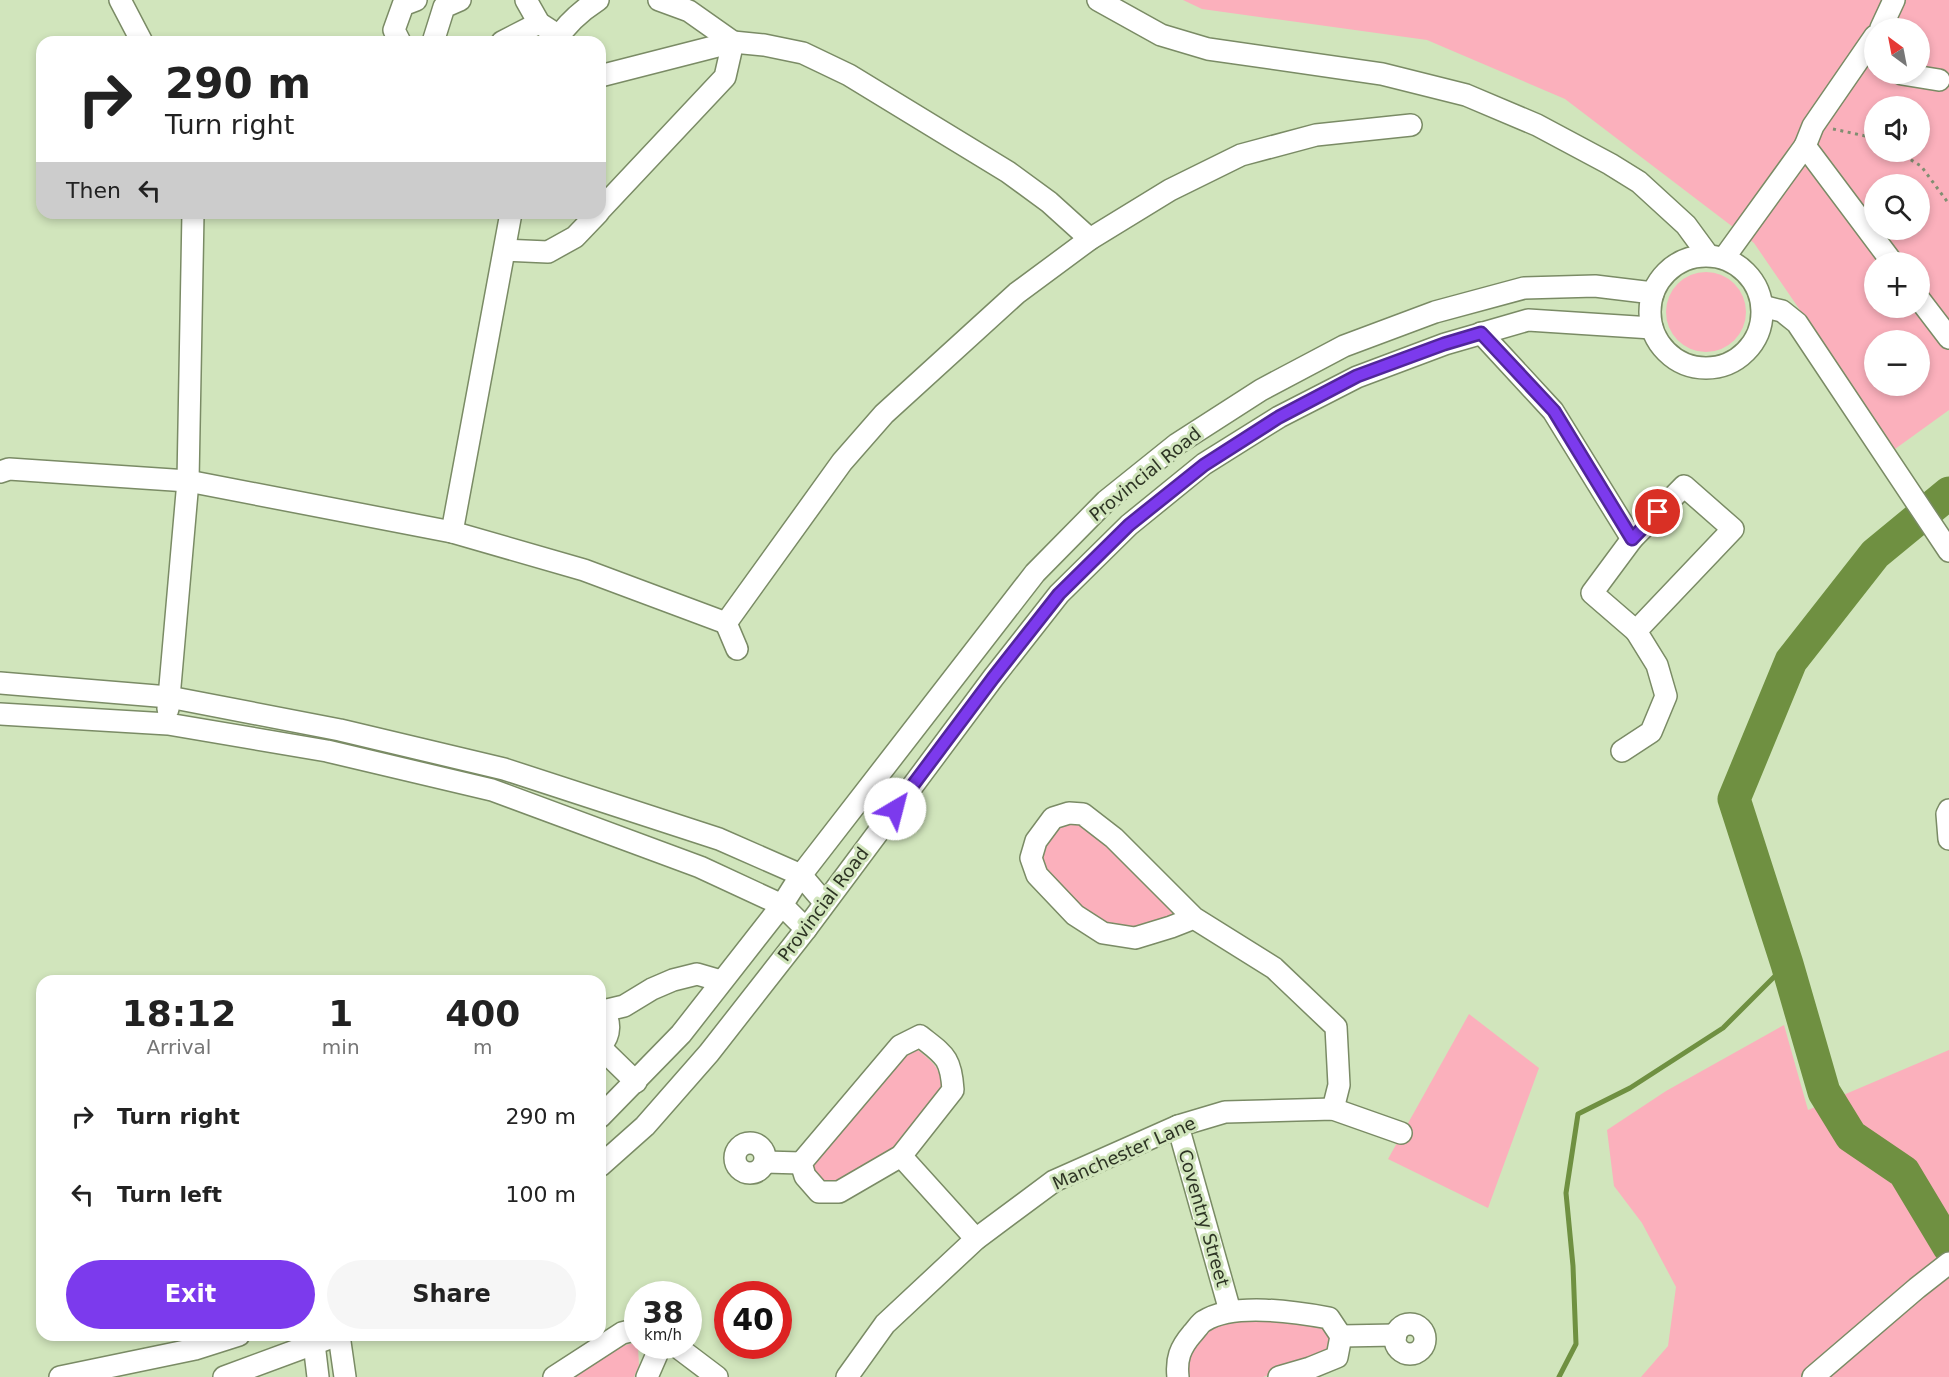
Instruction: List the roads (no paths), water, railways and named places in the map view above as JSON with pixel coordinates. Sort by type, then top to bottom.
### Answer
[{"type":"street","points":[[120,0],[139,36]]},
{"type":"street","points":[[397,36],[394,30],[403,5],[417,0],[452,3],[435,36]]},
{"type":"street","points":[[526,0],[539,23],[554,36]]},
{"type":"street","points":[[560,36],[584,9],[598,0]]},
{"type":"street","points":[[659,0],[689,11],[733,42]]},
{"type":"street","points":[[1098,0],[1161,35],[1208,49],[1382,74],[1476,100],[1536,125],[1639,182],[1686,225],[1716,257]]},
{"type":"street","points":[[1886,18],[1894,0]]},
{"type":"street","points":[[514,36],[539,23]]},
{"type":"street","points":[[606,204],[724,77],[733,42]]},
{"type":"street","points":[[606,74],[733,42],[764,45],[803,53],[849,75],[1008,172],[1049,202],[1090,240]]},
{"type":"street","points":[[1716,257],[1805,146],[1813,126],[1864,68]]},
{"type":"street","points":[[1930,71],[1944,83]]},
{"type":"street","points":[[726,623],[842,462],[884,414],[1017,293],[1090,240],[1170,190],[1241,155],[1316,135],[1411,124]]},
{"type":"street","points":[[1805,146],[1884,252]]},
{"type":"street","points":[[168,724],[188,481],[193,219]]},
{"type":"street","points":[[452,532],[510,219]]},
{"type":"street","points":[[505,250],[548,252],[575,237],[592,219]]},
{"type":"street","points":[[1716,257],[1739,265],[1750,276],[1759,291],[1762,306],[1761,323],[1756,338],[1746,351],[1732,361],[1717,367],[1684,364],[1670,355],[1659,343],[1652,328],[1650,310],[1653,292],[1662,277],[1674,265],[1690,258],[1716,257]]},
{"type":"street","name":"Provincial Road","points":[[606,1111],[681,1034],[1035,573],[1106,501],[1177,444],[1262,390],[1344,346],[1435,312],[1524,288],[1595,286],[1653,292]]},
{"type":"street","points":[[1762,306],[1782,311],[1797,323],[1948,549]]},
{"type":"street","points":[[1930,313],[1949,338]]},
{"type":"street","name":"Provincial Road","points":[[606,1161],[645,1126],[709,1053],[806,929],[993,678],[1059,594],[1129,525],[1180,484],[1204,465],[1279,417],[1357,376],[1444,344],[1528,320],[1652,328]]},
{"type":"street","points":[[1481,333],[1554,411],[1632,539]]},
{"type":"street","points":[[1158,459],[1180,484]]},
{"type":"street","points":[[0,472],[9,469],[188,481],[452,532],[584,570],[726,623],[737,650]]},
{"type":"street","points":[[1622,751],[1651,732],[1666,696],[1657,665],[1636,631],[1592,594],[1632,539],[1684,486],[1733,529],[1636,631]]},
{"type":"street","points":[[0,683],[169,697],[340,730],[504,769],[719,839],[801,875],[824,902]]},
{"type":"street","points":[[0,714],[168,724],[327,751],[492,790],[700,867],[782,905],[806,929]]},
{"type":"street","points":[[1949,810],[1947,814],[1949,839]]},
{"type":"street","points":[[1194,918],[1135,938],[1103,933],[1075,915],[1037,875],[1031,858],[1036,841],[1053,819],[1069,813],[1083,814],[1114,838],[1194,918],[1274,968],[1336,1027],[1339,1085],[1333,1108]]},
{"type":"street","points":[[606,1009],[624,1006],[652,989],[673,980],[697,974],[721,981]]},
{"type":"street","points":[[606,1015],[609,1034],[606,1038]]},
{"type":"street","points":[[920,1036],[942,1053],[952,1069],[953,1090],[901,1156],[839,1192],[819,1192],[805,1176],[801,1163],[900,1046],[920,1036]]},
{"type":"street","points":[[606,1053],[636,1082]]},
{"type":"street","name":"Manchester Lane","points":[[847,1377],[885,1324],[976,1239],[1054,1181],[1178,1126],[1225,1112],[1333,1108],[1401,1133]]},
{"type":"street","name":"Coventry Street","points":[[1178,1126],[1230,1311]]},
{"type":"street","points":[[901,1156],[976,1239]]},
{"type":"street","points":[[765,1162],[801,1163]]},
{"type":"street","points":[[1813,1377],[1949,1263]]},
{"type":"street","name":"Coventry Street","points":[[1178,1377],[1176,1362],[1186,1342],[1203,1321],[1230,1311],[1294,1312],[1329,1318],[1341,1336]]},
{"type":"street","points":[[554,1377],[624,1332]]},
{"type":"street","points":[[1279,1377],[1337,1357],[1341,1336],[1396,1335]]},
{"type":"street","points":[[60,1377],[195,1349],[220,1341]]},
{"type":"street","points":[[224,1377],[312,1341]]},
{"type":"street","points":[[314,1341],[318,1377]]},
{"type":"street","points":[[339,1341],[345,1377]]},
{"type":"street","points":[[647,1377],[655,1359]]},
{"type":"street","points":[[693,1359],[717,1377]]},
{"type":"waterway","points":[[1949,493],[1875,554],[1791,661],[1734,799],[1787,964],[1824,1092],[1851,1136],[1904,1172],[1949,1247]]},
{"type":"waterway","points":[[1559,1377],[1576,1344],[1573,1266],[1566,1193],[1578,1114],[1630,1088],[1723,1028],[1787,964]]}]
